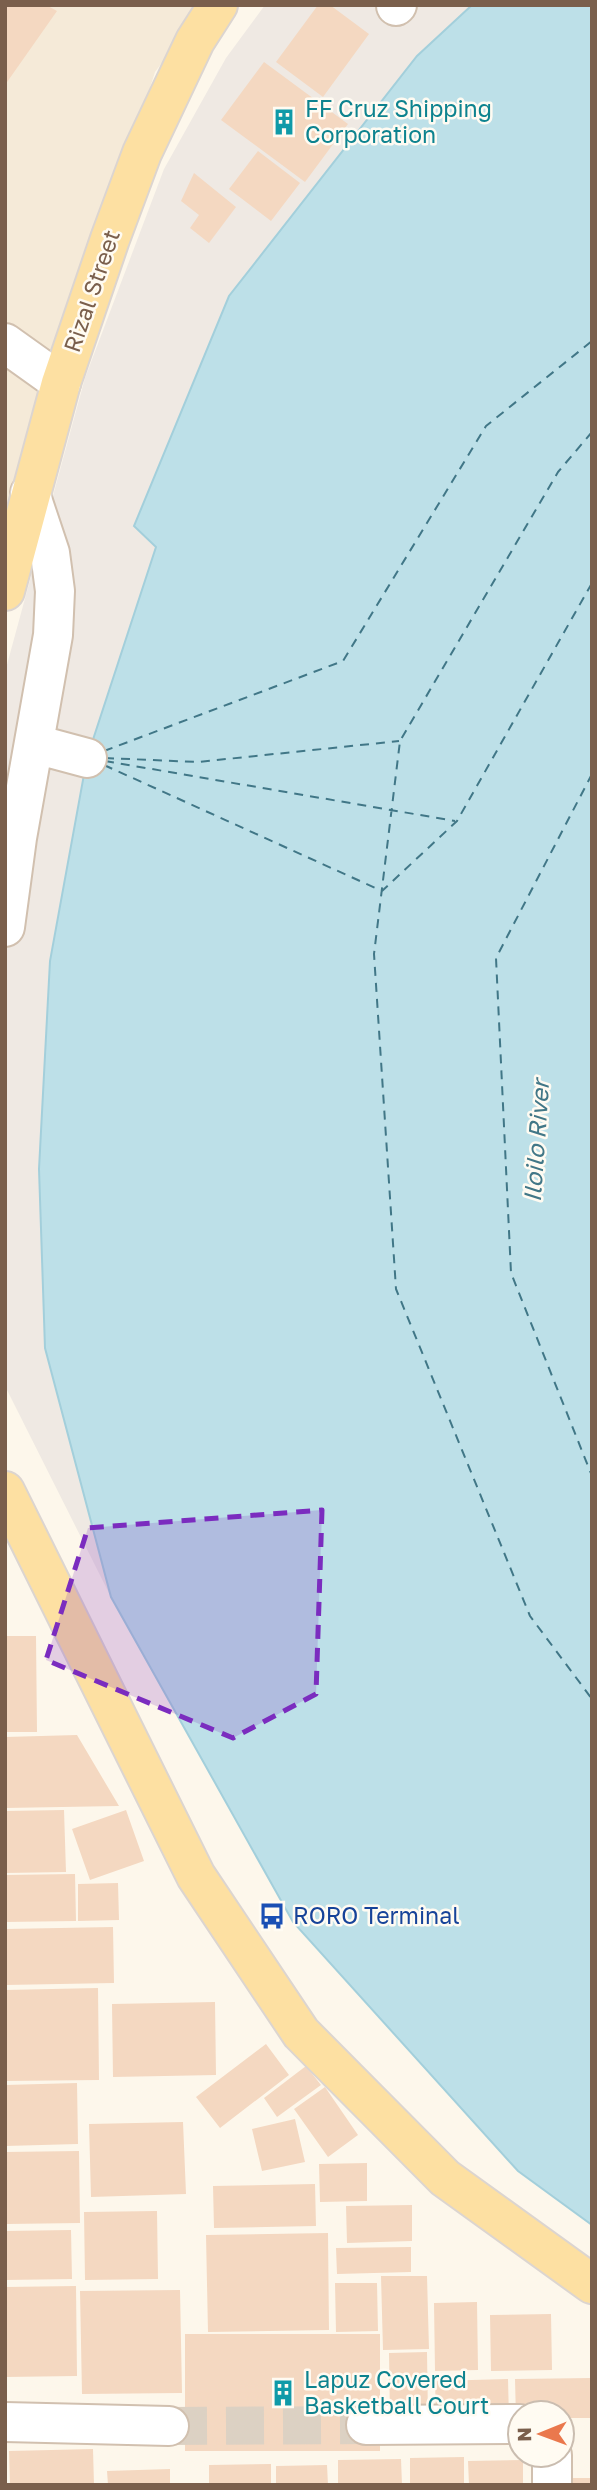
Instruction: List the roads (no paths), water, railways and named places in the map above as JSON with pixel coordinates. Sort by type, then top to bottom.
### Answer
[{"type":"main road","name":"Rizal Street","points":[[5,591],[61,383],[142,153],[195,41],[218,5]]},
{"type":"main road","points":[[5,1490],[196,1875],[301,2033],[445,2178],[592,2284]]},
{"type":"street","points":[[5,343],[61,383]]},
{"type":"street","points":[[5,926],[53,635],[55,591],[50,553],[30,493]]},
{"type":"street","points":[[35,744],[87,758]]},
{"type":"street","points":[[5,2422],[169,2426]]},
{"type":"street","points":[[366,2425],[506,2424]]},
{"type":"water","name":"Iloilo River","points":[[472,5],[592,5],[592,2225],[518,2171],[293,1922],[111,1597],[45,1348],[39,1169],[50,961],[87,758],[156,547],[134,526],[229,296],[417,56]]},
{"type":"tunnel","points":[[169,2426],[366,2425]]},
{"type":"place","name":"FF Cruz Shipping Corporation","points":[[284,122]]},
{"type":"place","name":"RORO Terminal","points":[[272,1916]]},
{"type":"place","name":"Lapuz Covered Basketball Court","points":[[283,2393]]}]
